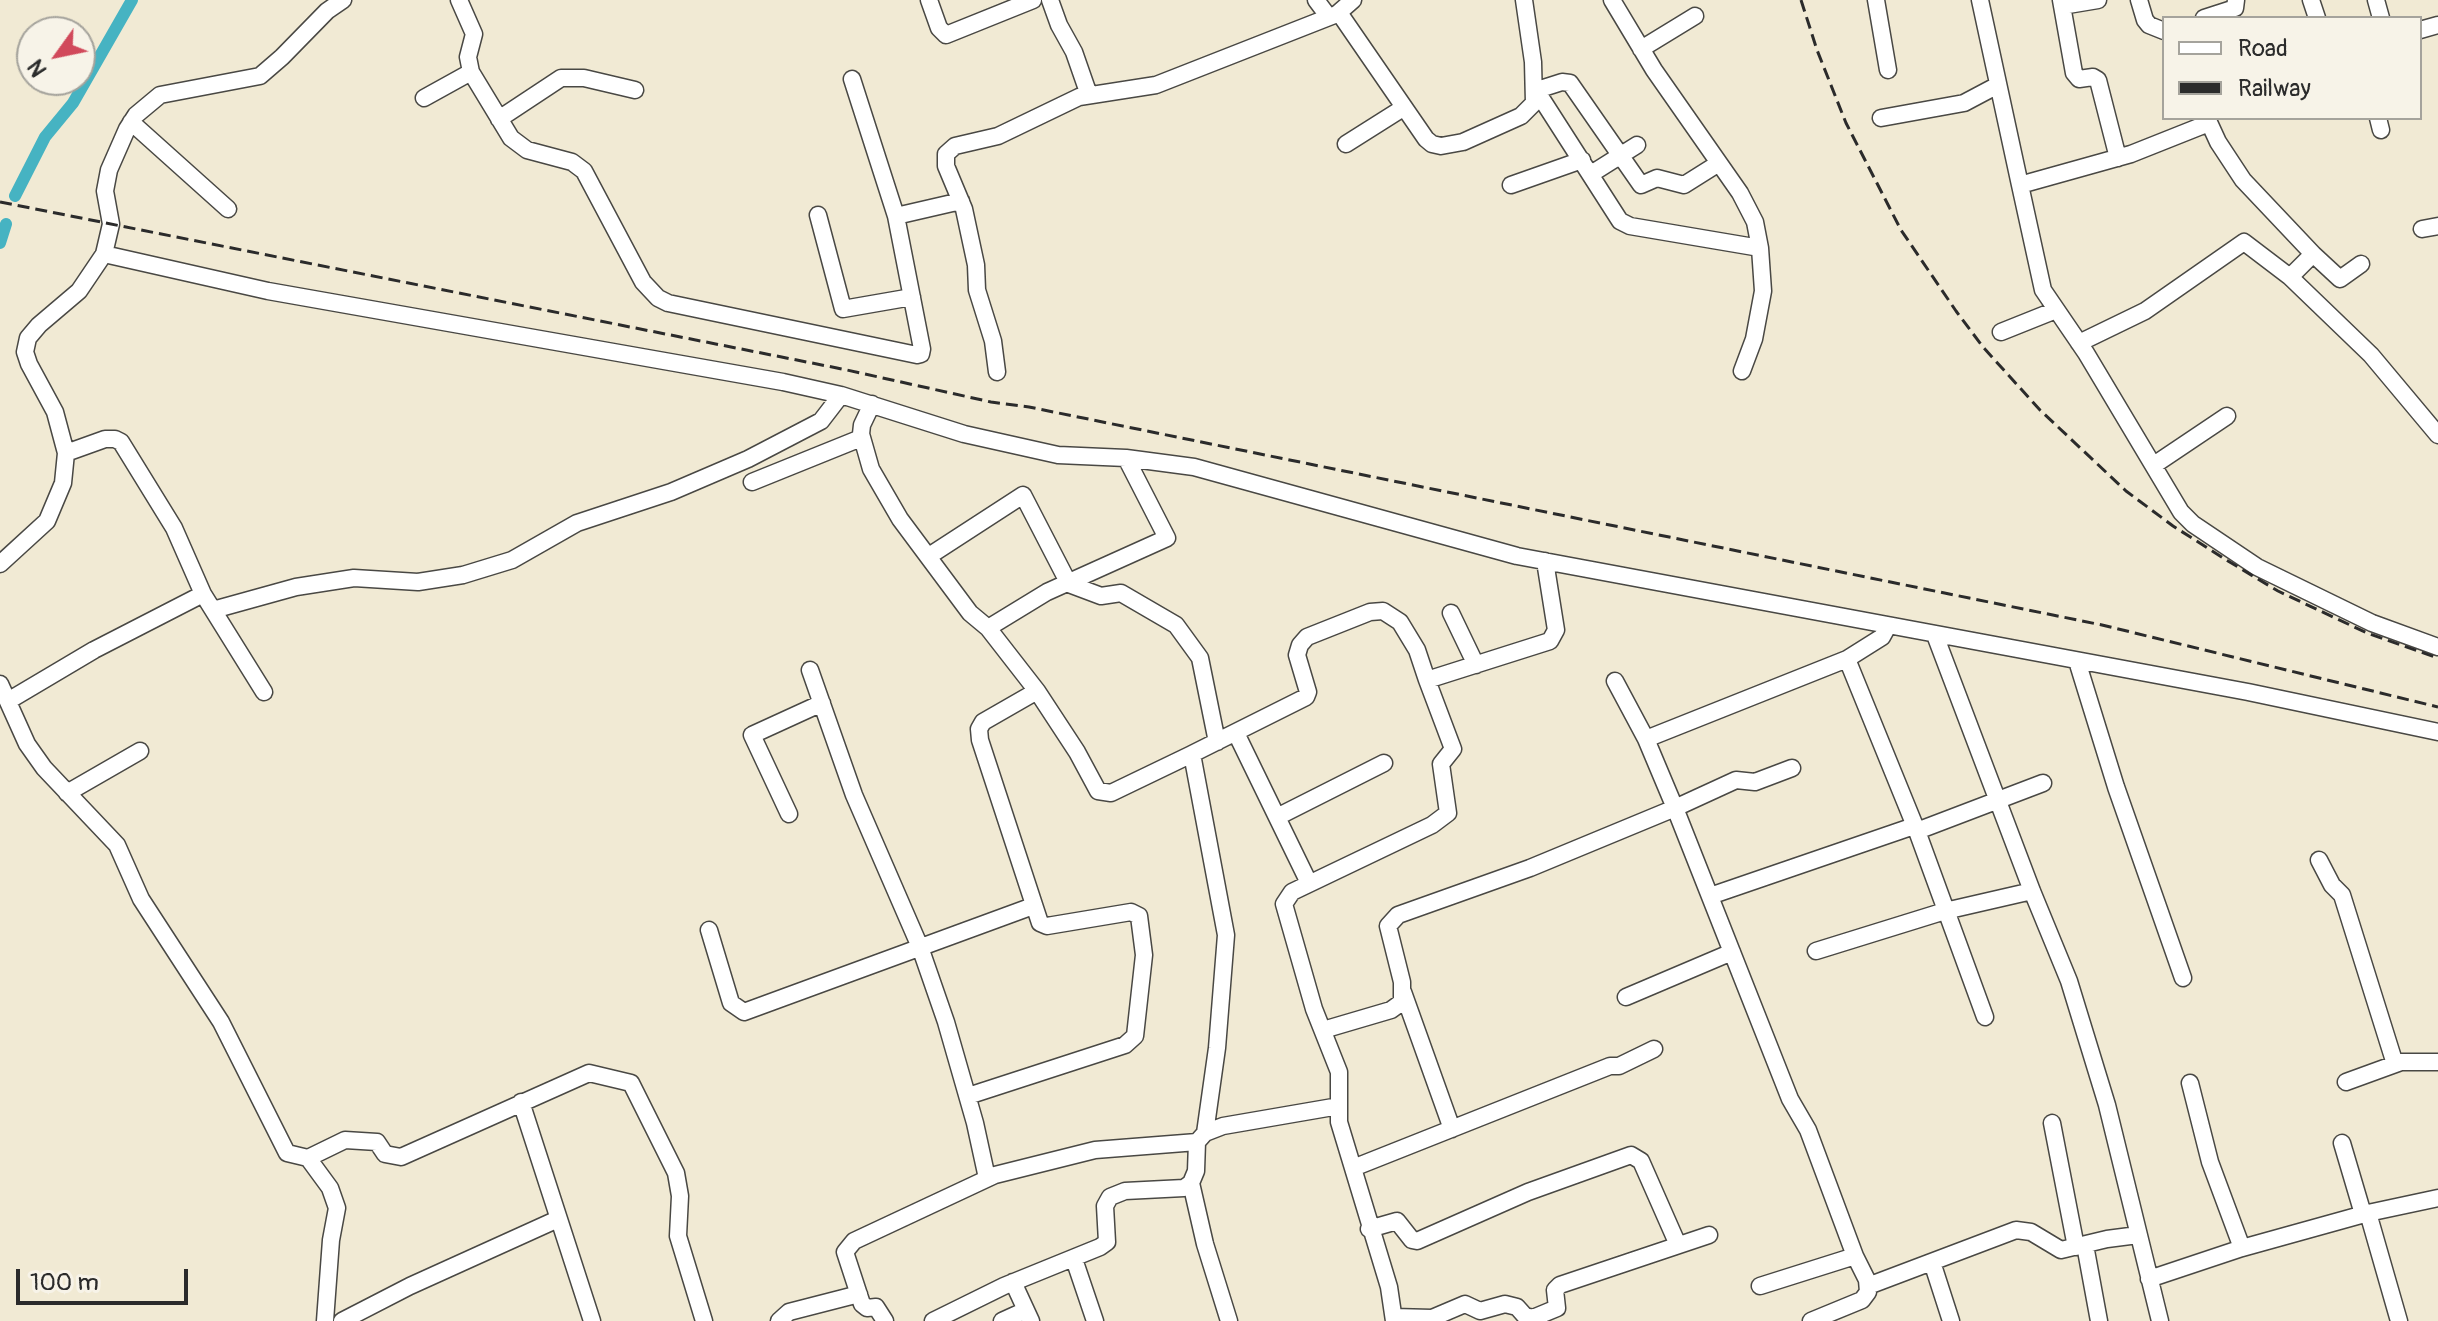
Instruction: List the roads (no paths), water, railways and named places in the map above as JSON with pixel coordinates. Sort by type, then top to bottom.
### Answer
[{"type":"street","points":[[0,564],[47,521],[63,483],[66,453],[55,412],[25,352],[28,338],[79,291],[104,254],[111,224],[105,191],[109,170],[131,122],[160,95],[260,76],[327,11],[343,0]]},
{"type":"street","points":[[459,0],[474,34],[468,57],[471,72],[499,119],[518,145],[572,162],[584,171],[643,282],[658,298],[668,303],[917,355],[922,349],[896,216],[852,79]]},
{"type":"street","points":[[929,0],[939,28],[946,35],[1033,0]]},
{"type":"street","points":[[1050,0],[1074,52],[1089,95]]},
{"type":"street","points":[[1316,0],[1332,15],[1342,17],[1403,108],[1432,144],[1441,146],[1463,142],[1529,110],[1534,103],[1535,88],[1524,0]]},
{"type":"street","points":[[997,372],[993,341],[977,290],[975,256],[961,201],[945,162],[946,154],[955,146],[998,136],[1089,95],[1156,85],[1332,15],[1353,0]]},
{"type":"street","points":[[1612,0],[1641,49],[1740,193],[1755,222],[1763,291],[1760,317],[1742,371]]},
{"type":"street","points":[[1876,0],[1888,70]]},
{"type":"street","points":[[1980,0],[2043,290],[2187,518],[2257,567],[2372,623],[2438,647]]},
{"type":"street","points":[[2098,0],[2061,3],[2074,73],[2079,79],[2093,77],[2098,80],[2118,158]]},
{"type":"street","points":[[2139,0],[2145,20],[2162,30]]},
{"type":"street","points":[[2210,16],[2235,8],[2236,0]]},
{"type":"street","points":[[1641,49],[1695,16]]},
{"type":"street","points":[[424,98],[471,72]]},
{"type":"street","points":[[499,119],[561,78],[584,78],[635,90]]},
{"type":"street","points":[[1535,88],[1570,83],[1638,183],[1644,185],[1657,178],[1684,185],[1719,163]]},
{"type":"street","points":[[1881,118],[1964,103],[1998,85]]},
{"type":"street","points":[[1535,88],[1616,215],[1630,226],[1760,248]]},
{"type":"street","points":[[1346,144],[1403,108]]},
{"type":"street","points":[[2020,185],[2118,158],[2208,121],[2243,180],[2313,254],[2340,279],[2361,264]]},
{"type":"street","points":[[131,122],[228,209]]},
{"type":"street","points":[[1511,185],[1586,167],[1637,145]]},
{"type":"street","points":[[896,216],[961,201]]},
{"type":"street","points":[[818,215],[843,309],[912,297]]},
{"type":"street","points":[[2079,343],[2145,311],[2244,242],[2290,277],[2371,355],[2438,433]]},
{"type":"street","points":[[104,254],[268,291],[841,395],[964,434],[1058,455],[1126,458],[1194,467],[1421,531],[1545,561],[2438,732]]},
{"type":"street","points":[[2290,277],[2313,254]]},
{"type":"street","points":[[2001,332],[2056,310]]},
{"type":"street","points":[[213,610],[296,587],[354,578],[418,582],[463,575],[512,560],[577,523],[671,492],[748,459],[821,421],[841,395]]},
{"type":"street","points":[[872,404],[862,425],[861,438],[882,490],[970,613],[988,628],[1037,691],[1077,752],[1093,783],[1103,793],[1111,793],[1306,697],[1308,692],[1297,655],[1307,637],[1370,612],[1383,611],[1400,622],[1417,650],[1453,749],[1441,764],[1448,813],[1432,825],[1292,892],[1284,904],[1314,1009],[1339,1072],[1339,1122],[1385,1274],[1394,1319],[1432,1319],[1465,1304],[1480,1311],[1505,1304],[1517,1307],[1525,1316],[1533,1318],[1557,1308],[1555,1290],[1560,1285],[1709,1235]]},
{"type":"street","points":[[2154,465],[2227,416]]},
{"type":"street","points":[[752,482],[861,438]]},
{"type":"street","points":[[66,453],[105,439],[121,442],[174,528],[203,594],[264,692]]},
{"type":"street","points":[[988,628],[1047,592],[1167,538],[1126,458]]},
{"type":"street","points":[[929,556],[1023,495],[1069,584],[1101,596],[1121,593],[1176,625],[1200,658],[1217,742]]},
{"type":"street","points":[[1427,680],[1550,641],[1554,637],[1556,630],[1545,561]]},
{"type":"street","points":[[8,701],[94,650],[203,594]]},
{"type":"street","points":[[1451,613],[1476,665]]},
{"type":"street","points":[[1646,739],[1847,659],[1882,637],[1888,626]]},
{"type":"street","points":[[1935,635],[2069,981],[2107,1105],[2160,1321]]},
{"type":"street","points":[[1847,659],[1915,828],[1985,1017]]},
{"type":"street","points":[[2077,661],[2183,978]]},
{"type":"street","points":[[810,670],[854,795],[920,947],[968,1096],[987,1178]]},
{"type":"street","points":[[1615,681],[1646,739],[1675,808],[1790,1099],[1808,1130],[1868,1286],[1862,1300],[1811,1321]]},
{"type":"street","points":[[0,684],[27,744],[67,793],[117,845],[141,899],[221,1022],[287,1153],[308,1158],[345,1140],[377,1142],[385,1154],[401,1157],[589,1073],[631,1083],[676,1173],[680,1196],[678,1236],[704,1321]]},
{"type":"street","points":[[968,1096],[1125,1045],[1135,1036],[1144,955],[1139,916],[1131,912],[1047,926],[1040,923],[979,729],[992,716],[1037,691]]},
{"type":"street","points":[[789,814],[752,735],[822,703]]},
{"type":"street","points":[[1236,733],[1309,883]]},
{"type":"street","points":[[67,793],[140,751]]},
{"type":"street","points":[[933,1321],[1013,1282],[1074,1259],[1107,1242],[1105,1206],[1110,1197],[1125,1191],[1184,1188],[1191,1183],[1196,1171],[1217,1048],[1226,935],[1192,754]]},
{"type":"street","points":[[1277,817],[1384,763]]},
{"type":"street","points":[[1452,1129],[1403,992],[1388,926],[1398,915],[1530,868],[1736,780],[1755,782],[1792,768]]},
{"type":"street","points":[[1710,896],[2043,783]]},
{"type":"street","points":[[2319,860],[2332,885],[2342,895],[2395,1064]]},
{"type":"street","points":[[1816,951],[1945,911],[2032,891]]},
{"type":"street","points":[[709,930],[731,1003],[744,1012],[1033,906]]},
{"type":"street","points":[[1626,997],[1732,952]]},
{"type":"street","points":[[1323,1030],[1391,1010],[1402,1002],[1403,992]]},
{"type":"street","points":[[1353,1168],[1610,1066],[1619,1066],[1654,1049]]},
{"type":"street","points":[[2346,1082],[2395,1064],[2438,1062]]},
{"type":"street","points":[[2190,1083],[2210,1162],[2242,1248]]},
{"type":"street","points":[[521,1102],[592,1321]]},
{"type":"street","points":[[885,1321],[876,1307],[867,1308],[862,1304],[845,1252],[849,1245],[987,1178],[1095,1150],[1201,1138],[1223,1126],[1339,1106]]},
{"type":"street","points":[[2052,1123],[2099,1321]]},
{"type":"street","points":[[2342,1143],[2399,1321]]},
{"type":"street","points":[[1369,1229],[1397,1221],[1412,1240],[1417,1241],[1528,1192],[1631,1155],[1641,1161],[1678,1245]]},
{"type":"street","points":[[308,1158],[330,1188],[337,1208],[331,1240],[325,1321]]},
{"type":"street","points":[[1191,1183],[1205,1244],[1229,1321]]},
{"type":"street","points":[[2149,1279],[2242,1248],[2365,1214],[2438,1198]]},
{"type":"street","points":[[342,1321],[410,1286],[558,1219]]},
{"type":"street","points":[[1868,1286],[2016,1230],[2031,1232],[2055,1249],[2138,1235]]},
{"type":"street","points":[[1760,1286],[1855,1256]]},
{"type":"street","points":[[1074,1259],[1095,1321]]},
{"type":"street","points":[[1932,1262],[1951,1321]]},
{"type":"street","points":[[1002,1321],[1027,1316],[1013,1282]]},
{"type":"street","points":[[779,1321],[789,1312],[814,1314],[859,1294]]},
{"type":"waterway","points":[[15,196],[45,137],[73,103],[132,0]]},
{"type":"waterway","points":[[0,243],[6,224]]},
{"type":"railway","points":[[1801,0],[1846,123],[1901,230],[1983,347],[2040,410],[2126,491],[2228,561],[2278,591],[2367,633],[2438,658]]},
{"type":"railway","points":[[0,202],[2102,625],[2438,707]]}]
